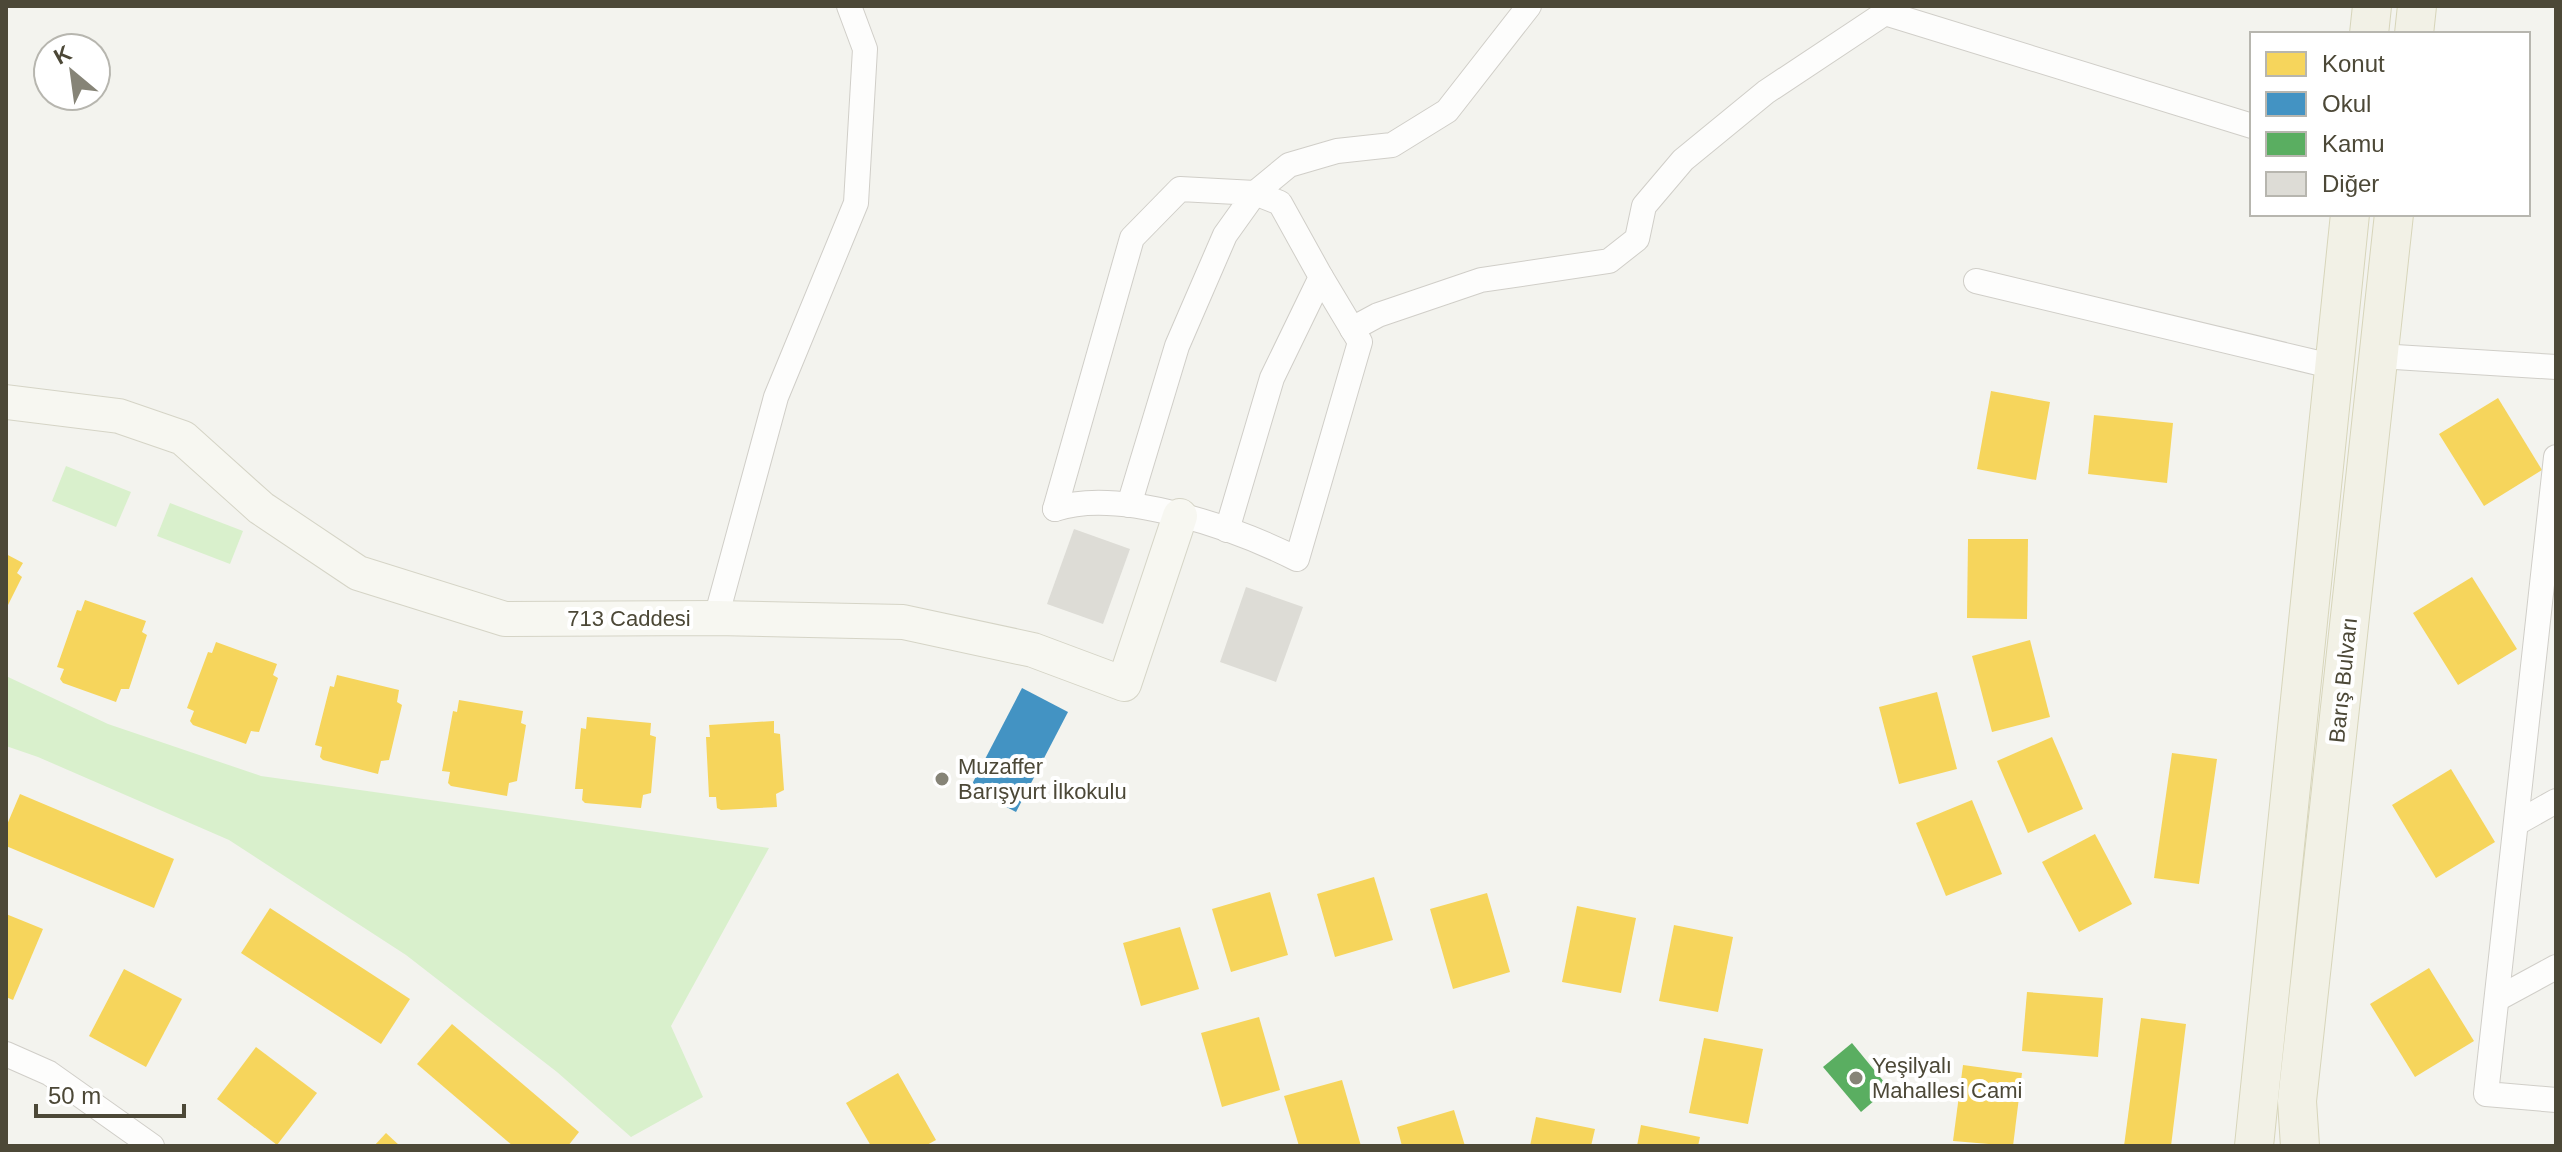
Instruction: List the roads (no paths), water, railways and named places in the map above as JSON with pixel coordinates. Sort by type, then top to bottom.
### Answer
[{"type":"main road","points":[[2369,32],[2372,6]]},
{"type":"main road","points":[[2414,32],[2417,6]]},
{"type":"main road","name":"Barış Bulvarı","points":[[2254,1146],[2350,216]]},
{"type":"main road","name":"Barış Bulvarı","points":[[2300,1146],[2297,1101],[2394,216]]},
{"type":"street","points":[[716,618],[776,397],[856,203],[865,49],[849,6]]},
{"type":"street","points":[[1129,505],[1177,346],[1225,235],[1255,193],[1289,165],[1337,151],[1392,145],[1447,111],[1529,6]]},
{"type":"street","points":[[1352,329],[1378,315],[1481,280],[1609,261],[1637,239],[1644,206],[1683,160],[1766,92],[1886,10],[2250,125]]},
{"type":"street","points":[[1180,189],[1255,193],[1280,203],[1360,342],[1297,559],[1257,540],[1148,506],[1070,504],[1055,509],[1132,238],[1180,189]]},
{"type":"street","points":[[1227,530],[1272,378],[1321,277]]},
{"type":"street","points":[[1976,281],[2335,367]]},
{"type":"street","points":[[2379,356],[2556,367]]},
{"type":"street","name":"713 Caddesi","points":[[6,402],[119,416],[183,438],[261,508],[358,573],[505,619],[716,618],[903,622],[1033,650],[1124,684],[1180,516]]},
{"type":"street","points":[[2556,457],[2548,620],[2517,823],[2486,1094],[2556,1100]]},
{"type":"street","points":[[2517,823],[2556,801]]},
{"type":"street","points":[[2497,999],[2556,967]]},
{"type":"street","points":[[6,1054],[49,1073],[152,1146]]},
{"type":"place","name":"Muzaffer Barışyurt İlkokulu","points":[[942,779]]},
{"type":"place","name":"Yeşilyalı Mahallesi Cami","points":[[1856,1078]]}]
